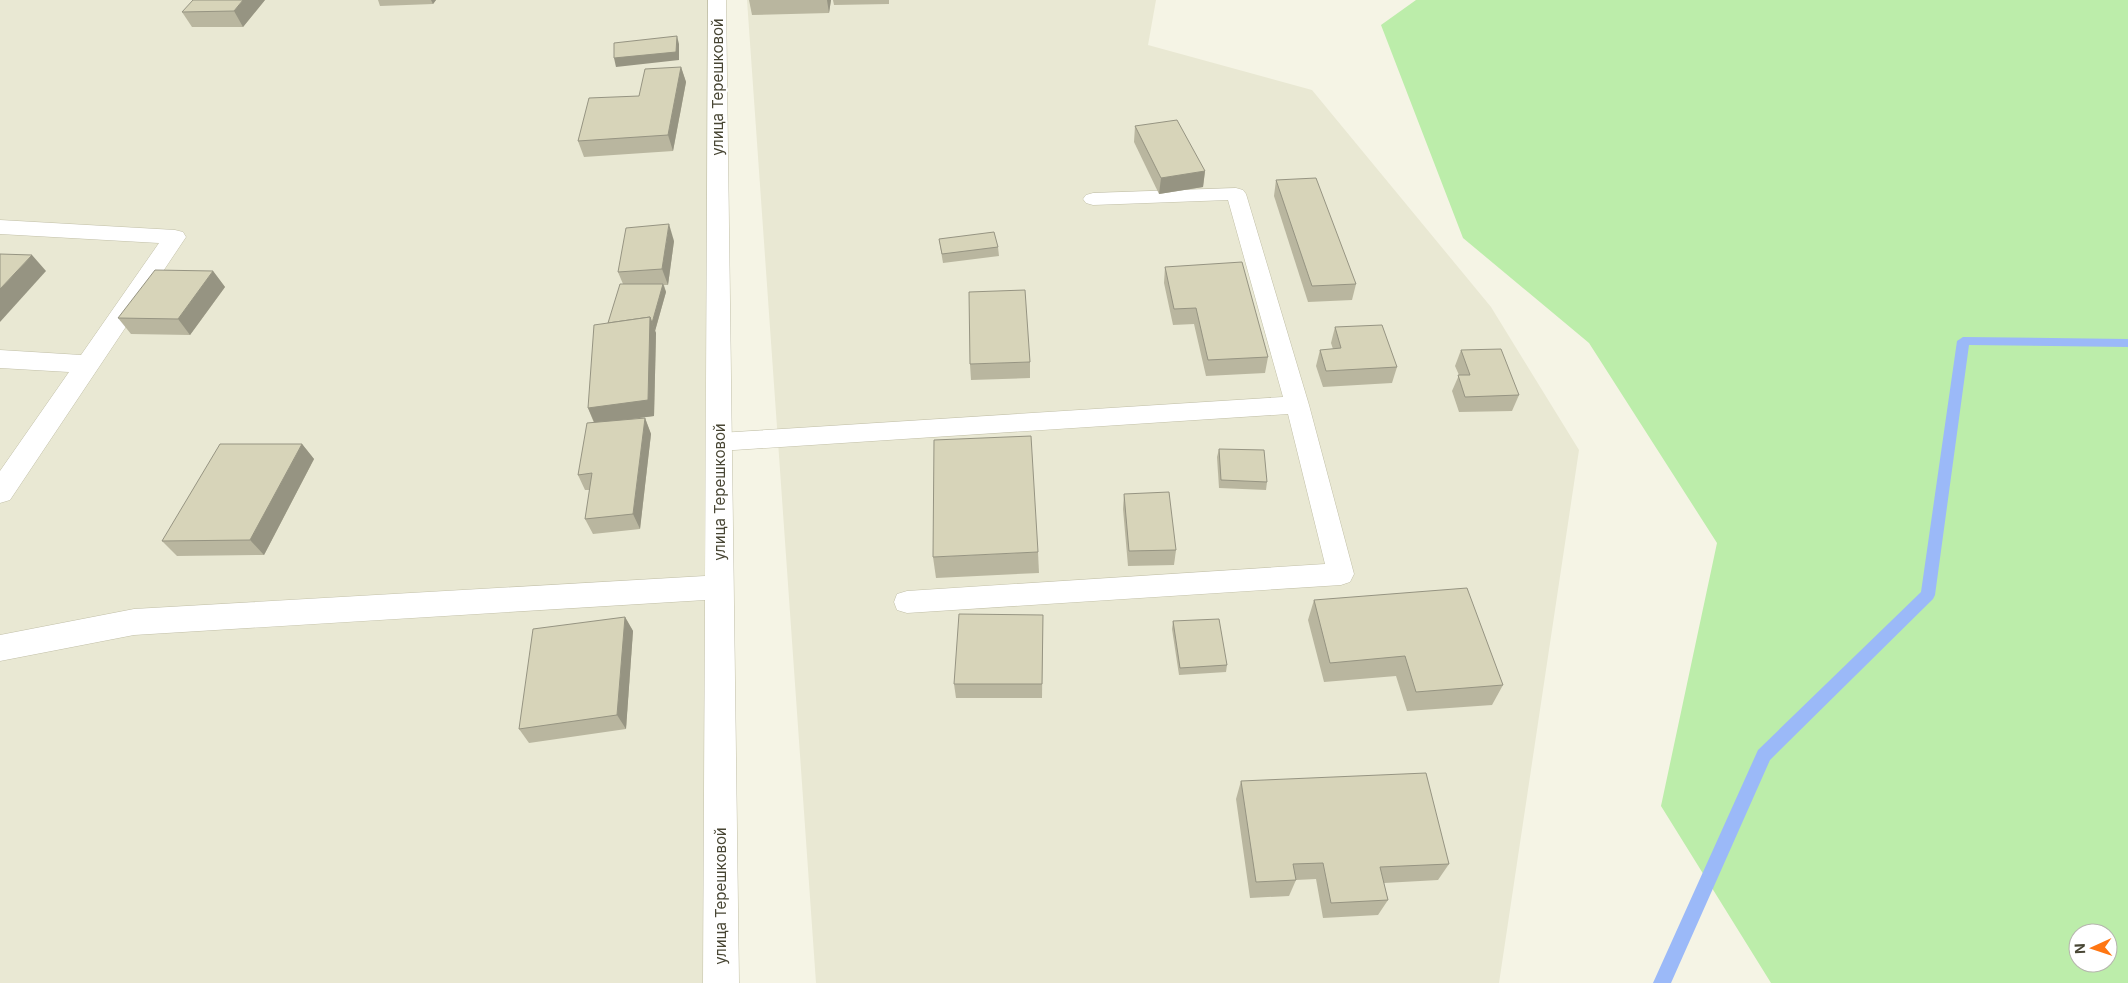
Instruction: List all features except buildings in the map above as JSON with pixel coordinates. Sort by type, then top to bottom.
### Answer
[{"type":"street","name":"улица Терешковой","points":[[717,0],[721,983]]},
{"type":"street","points":[[0,227],[175,237],[0,492]]},
{"type":"street","points":[[0,359],[88,364]]},
{"type":"street","points":[[0,648],[134,622],[719,587]]},
{"type":"lane","points":[[907,602],[1341,574],[1297,405],[1236,194],[1093,199]]},
{"type":"lane","points":[[719,442],[1297,405]]},
{"type":"shaded area","points":[[0,0],[717,0],[721,983],[0,983]]},
{"type":"shaded area","points":[[747,0],[1156,0],[1148,45],[1312,90],[1491,307],[1579,450],[1499,983],[816,983]]},
{"type":"green space","points":[[1416,0],[2128,0],[2128,983],[1771,983],[1661,806],[1717,543],[1589,343],[1463,238],[1381,25]]},
{"type":"waterway","points":[[1662,983],[1764,755],[1928,595],[1963,341],[2128,343]]}]
